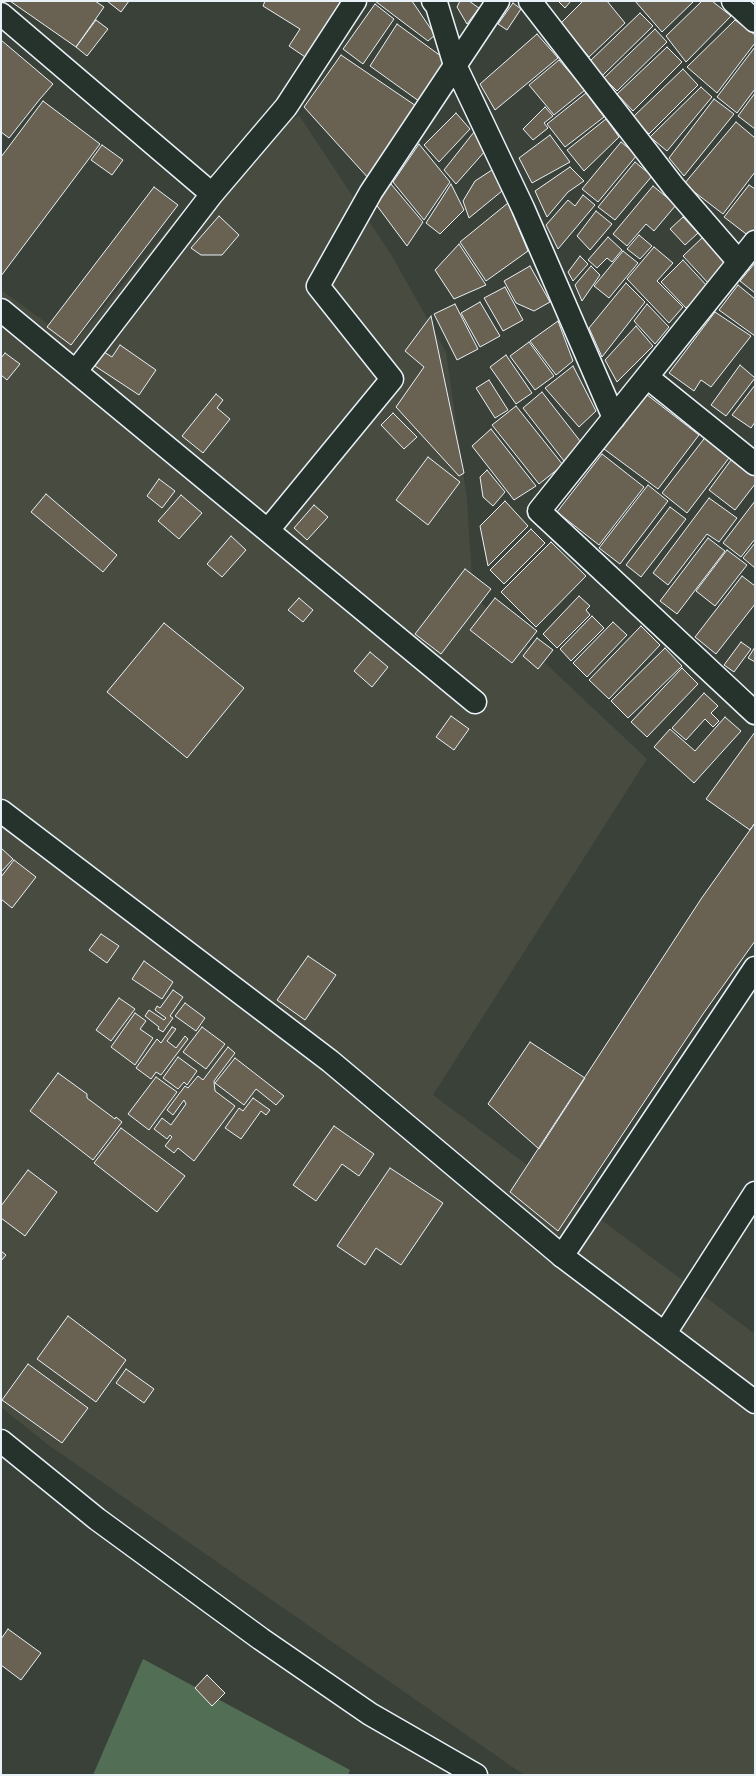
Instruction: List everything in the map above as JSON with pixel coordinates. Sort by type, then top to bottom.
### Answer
[{"type":"street","points":[[76,371],[212,194],[286,107],[355,1]]},
{"type":"street","points":[[434,1],[455,65],[523,208],[614,418]]},
{"type":"street","points":[[268,530],[392,379],[318,286],[371,192],[498,1]]},
{"type":"street","points":[[530,1],[674,187],[739,262]]},
{"type":"street","points":[[733,1],[755,20]]},
{"type":"street","points":[[1,14],[212,194]]},
{"type":"street","points":[[755,242],[540,511],[755,712]]},
{"type":"street","points":[[1,310],[475,702]]},
{"type":"street","points":[[647,377],[755,464]]},
{"type":"street","points":[[1,811],[330,1062],[562,1256],[755,1402]]},
{"type":"street","points":[[562,1256],[755,968]]},
{"type":"street","points":[[665,1333],[755,1193]]},
{"type":"street","points":[[1,1441],[97,1519],[261,1639],[370,1714],[476,1775]]},
{"type":"shaded area","points":[[299,115],[392,256],[446,352],[467,499],[473,595],[647,759],[433,1095],[755,1334],[755,1775],[524,1775],[47,1444],[1,1407],[1,290],[74,343],[212,176]]},
{"type":"green space","points":[[143,1659],[350,1770],[348,1775],[93,1775]]},
{"type":"building","points":[[10,1],[95,1],[104,7],[76,47]]},
{"type":"building","points":[[107,1],[129,1],[121,12]]},
{"type":"building","points":[[265,1],[344,1],[308,59],[289,46],[300,29],[263,6]]},
{"type":"building","points":[[375,1],[412,1],[435,35],[428,41]]},
{"type":"building","points":[[460,1],[469,1],[479,8],[467,24],[457,7]]},
{"type":"building","points":[[558,1],[571,1],[565,8]]},
{"type":"building","points":[[583,1],[607,1],[625,23],[589,57],[561,23]]},
{"type":"building","points":[[635,1],[694,1],[662,32]]},
{"type":"building","points":[[702,1],[712,1],[731,16],[686,62],[666,36]]},
{"type":"building","points":[[513,3],[521,9],[507,30],[498,24]]},
{"type":"building","points":[[375,4],[394,19],[363,64],[343,49]]},
{"type":"building","points":[[640,13],[653,26],[602,76],[589,62]]},
{"type":"building","points":[[96,20],[108,29],[87,56],[76,47]]},
{"type":"building","points":[[735,20],[755,35],[755,43],[717,93],[687,67]]},
{"type":"building","points":[[397,24],[449,62],[423,104],[370,66]]},
{"type":"building","points":[[655,29],[667,42],[617,91],[604,78]]},
{"type":"building","points":[[537,34],[558,58],[495,110],[480,84]]},
{"type":"building","points":[[1,40],[53,84],[9,138],[1,132]]},
{"type":"building","points":[[667,47],[682,62],[633,111],[617,94]]},
{"type":"building","points":[[755,47],[755,89],[737,113],[717,97]]},
{"type":"building","points":[[341,55],[422,110],[370,180],[304,107]]},
{"type":"building","points":[[559,60],[585,90],[554,115],[529,85]]},
{"type":"building","points":[[683,69],[698,85],[649,134],[633,117]]},
{"type":"building","points":[[701,87],[712,97],[667,151],[650,137]]},
{"type":"building","points":[[586,93],[604,117],[565,147],[547,124]]},
{"type":"building","points":[[755,93],[755,129],[738,116]]},
{"type":"building","points":[[714,99],[734,114],[684,176],[669,158]]},
{"type":"building","points":[[43,101],[100,144],[1,276],[1,157]]},
{"type":"building","points":[[545,107],[553,116],[544,123],[548,128],[533,140],[523,129]]},
{"type":"building","points":[[456,113],[470,129],[439,162],[424,145]]},
{"type":"building","points":[[606,119],[619,137],[584,171],[567,150]]},
{"type":"building","points":[[736,122],[755,138],[755,172],[723,214],[684,184]]},
{"type":"building","points":[[474,132],[486,150],[456,184],[444,170]]},
{"type":"building","points":[[550,135],[570,162],[532,183],[519,158]]},
{"type":"building","points":[[621,142],[637,155],[598,202],[582,189]]},
{"type":"building","points":[[419,144],[450,182],[424,220],[393,182]]},
{"type":"building","points":[[102,145],[123,160],[112,175],[91,160]]},
{"type":"building","points":[[635,162],[652,176],[615,220],[598,207]]},
{"type":"building","points":[[570,167],[584,181],[568,192],[547,217],[535,191]]},
{"type":"building","points":[[495,168],[502,191],[469,218],[463,201],[475,181]]},
{"type":"building","points":[[391,184],[423,222],[407,246],[375,203]]},
{"type":"building","points":[[451,184],[464,210],[440,234],[426,223]]},
{"type":"building","points":[[749,185],[755,189],[755,230],[750,237],[724,217]]},
{"type":"building","points":[[653,186],[676,205],[654,231],[646,224],[627,246],[613,234]]},
{"type":"building","points":[[154,187],[178,205],[71,345],[47,327]]},
{"type":"building","points":[[583,195],[595,205],[558,249],[546,225],[568,200],[575,206]]},
{"type":"building","points":[[508,203],[528,251],[486,281],[460,242]]},
{"type":"building","points":[[596,211],[612,224],[590,250],[577,236]]},
{"type":"building","points":[[219,216],[239,235],[222,255],[201,255],[191,248]]},
{"type":"building","points":[[683,217],[698,233],[685,245],[670,229]]},
{"type":"building","points":[[639,235],[652,246],[640,259],[627,249]]},
{"type":"building","points":[[704,236],[730,263],[709,284],[683,256]]},
{"type":"building","points":[[608,237],[622,250],[612,262],[607,258],[597,268],[588,260]]},
{"type":"building","points":[[459,244],[486,285],[454,299],[435,270]]},
{"type":"building","points":[[654,247],[673,263],[657,281],[683,307],[669,323],[627,279]]},
{"type":"building","points":[[623,251],[638,263],[609,298],[594,286]]},
{"type":"building","points":[[580,256],[588,264],[573,281],[568,272]]},
{"type":"building","points":[[683,260],[708,287],[686,308],[661,282]]},
{"type":"building","points":[[755,263],[755,293],[740,281]]},
{"type":"building","points":[[530,266],[550,302],[534,311],[516,303],[504,281]]},
{"type":"building","points":[[591,266],[600,275],[582,301],[575,285]]},
{"type":"building","points":[[626,283],[645,302],[602,357],[589,328]]},
{"type":"building","points":[[738,285],[755,299],[755,336],[719,310]]},
{"type":"building","points":[[505,287],[523,320],[503,331],[484,298]]},
{"type":"building","points":[[480,302],[500,336],[480,347],[461,313]]},
{"type":"building","points":[[455,304],[478,349],[457,360],[434,314]]},
{"type":"building","points":[[647,304],[669,327],[655,344],[634,321]]},
{"type":"building","points":[[715,312],[751,336],[711,387],[701,380],[694,391],[669,373]]},
{"type":"building","points":[[431,316],[464,473],[459,476],[396,407],[424,367],[405,351]]},
{"type":"building","points":[[558,321],[573,361],[556,375],[530,341]]},
{"type":"building","points":[[636,326],[653,346],[617,382],[605,360]]},
{"type":"building","points":[[529,342],[554,376],[535,390],[510,356]]},
{"type":"building","points":[[120,345],[156,370],[139,395],[95,366],[104,352],[112,357]]},
{"type":"building","points":[[5,353],[20,364],[7,380],[1,375],[1,358]]},
{"type":"building","points":[[506,355],[532,393],[516,404],[490,367]]},
{"type":"building","points":[[740,365],[755,378],[726,416],[711,405]]},
{"type":"building","points":[[573,366],[596,411],[579,427],[545,388]]},
{"type":"building","points":[[489,380],[508,410],[495,418],[476,388]]},
{"type":"building","points":[[755,385],[755,422],[751,428],[732,415]]},
{"type":"building","points":[[542,392],[584,446],[564,461],[523,408]]},
{"type":"building","points":[[216,394],[223,400],[217,408],[230,419],[203,453],[182,436]]},
{"type":"building","points":[[646,394],[699,435],[658,489],[604,449]]},
{"type":"building","points":[[516,406],[563,465],[539,484],[492,425]]},
{"type":"building","points":[[393,413],[417,437],[404,449],[381,425]]},
{"type":"building","points":[[491,429],[536,486],[514,500],[472,446]]},
{"type":"building","points":[[707,435],[732,454],[687,513],[662,493]]},
{"type":"building","points":[[602,454],[644,487],[599,545],[557,512]]},
{"type":"building","points":[[734,456],[755,472],[755,484],[735,510],[709,490]]},
{"type":"building","points":[[428,457],[460,482],[428,525],[396,500]]},
{"type":"building","points":[[487,470],[505,492],[493,506],[483,497],[480,477]]},
{"type":"building","points":[[159,479],[175,491],[162,508],[147,496]]},
{"type":"building","points":[[648,485],[668,501],[620,564],[599,548]]},
{"type":"building","points":[[46,494],[117,555],[103,572],[31,512]]},
{"type":"building","points":[[181,495],[202,513],[179,539],[158,521]]},
{"type":"building","points":[[709,498],[737,518],[719,542],[707,534],[668,585],[653,573]]},
{"type":"building","points":[[505,501],[528,526],[488,566],[480,526]]},
{"type":"building","points":[[755,501],[755,539],[741,557],[723,543]]},
{"type":"building","points":[[314,505],[328,517],[307,540],[294,528]]},
{"type":"building","points":[[670,507],[686,519],[641,577],[626,565]]},
{"type":"building","points":[[531,529],[545,543],[504,584],[490,570]]},
{"type":"building","points":[[231,536],[246,550],[222,577],[207,564]]},
{"type":"building","points":[[708,538],[725,551],[677,614],[660,601]]},
{"type":"building","points":[[551,542],[586,576],[536,627],[501,592]]},
{"type":"building","points":[[755,543],[755,568],[743,558]]},
{"type":"building","points":[[727,550],[747,565],[715,606],[696,591]]},
{"type":"building","points":[[465,569],[491,589],[441,654],[415,634]]},
{"type":"building","points":[[742,576],[755,586],[755,604],[716,654],[695,637]]},
{"type":"building","points":[[579,596],[590,606],[586,610],[590,615],[557,648],[543,634]]},
{"type":"building","points":[[299,598],[313,610],[303,622],[288,610]]},
{"type":"building","points":[[495,598],[537,631],[512,663],[470,630]]},
{"type":"building","points":[[592,616],[604,628],[571,661],[560,649]]},
{"type":"building","points":[[613,622],[627,635],[587,677],[573,663]]},
{"type":"building","points":[[164,623],[244,688],[187,758],[107,692]]},
{"type":"building","points":[[641,626],[660,645],[609,699],[589,680]]},
{"type":"building","points":[[537,638],[553,650],[538,669],[523,656]]},
{"type":"building","points":[[741,642],[751,649],[734,672],[724,665]]},
{"type":"building","points":[[755,647],[755,662],[748,658]]},
{"type":"building","points":[[665,648],[682,666],[628,718],[611,701]]},
{"type":"building","points":[[370,652],[388,667],[372,687],[354,671]]},
{"type":"building","points":[[682,668],[698,684],[647,737],[631,722]]},
{"type":"building","points":[[704,693],[718,706],[711,713],[719,721],[713,727],[705,719],[686,740],[672,728]]},
{"type":"building","points":[[451,716],[469,729],[454,750],[436,737]]},
{"type":"building","points":[[725,717],[741,731],[694,783],[654,747],[670,729],[695,751]]},
{"type":"building","points":[[755,732],[755,823],[750,830],[706,799]]},
{"type":"building","points":[[755,823],[755,941],[703,1014],[558,1231],[510,1192],[701,899]]},
{"type":"building","points":[[1,848],[13,859],[1,872]]},
{"type":"building","points":[[14,860],[36,877],[12,908],[1,899],[1,877]]},
{"type":"building","points":[[101,934],[119,946],[107,963],[89,950]]},
{"type":"building","points":[[308,956],[336,975],[305,1020],[277,1000]]},
{"type":"building","points":[[144,961],[173,982],[162,999],[132,979]]},
{"type":"building","points":[[173,990],[183,997],[170,1016],[173,1018],[163,1032],[145,1016],[149,1010],[164,1020],[166,1018],[155,1010],[157,1006],[160,1008]]},
{"type":"building","points":[[119,998],[135,1009],[111,1041],[96,1030]]},
{"type":"building","points":[[185,1003],[205,1018],[196,1031],[175,1016]]},
{"type":"building","points":[[135,1013],[146,1021],[140,1029],[153,1038],[135,1065],[111,1047]]},
{"type":"building","points":[[172,1027],[176,1029],[167,1041],[176,1048],[185,1036],[188,1039],[161,1075],[156,1072],[151,1079],[136,1068],[157,1039],[161,1043]]},
{"type":"building","points":[[202,1027],[225,1044],[206,1069],[183,1052]]},
{"type":"building","points":[[530,1042],[585,1078],[539,1149],[488,1104]]},
{"type":"building","points":[[228,1047],[235,1053],[214,1081],[215,1091],[235,1106],[194,1161],[178,1148],[174,1153],[165,1146],[172,1137],[170,1135],[167,1139],[154,1129],[162,1118],[171,1125],[186,1104],[184,1100],[173,1115],[167,1110],[185,1086],[188,1088],[198,1076],[203,1080]]},
{"type":"building","points":[[178,1057],[197,1071],[187,1085],[184,1082],[178,1089],[163,1078]]},
{"type":"building","points":[[235,1058],[284,1096],[276,1105],[256,1089],[244,1105],[215,1083]]},
{"type":"building","points":[[58,1073],[87,1094],[87,1098],[115,1119],[116,1117],[122,1122],[93,1160],[30,1111]]},
{"type":"building","points":[[156,1077],[177,1092],[149,1130],[128,1114]]},
{"type":"building","points":[[253,1098],[270,1110],[266,1115],[261,1111],[241,1139],[225,1128],[239,1108],[243,1111]]},
{"type":"building","points":[[334,1126],[374,1154],[359,1176],[342,1164],[316,1201],[293,1185]]},
{"type":"building","points":[[121,1128],[185,1176],[157,1212],[94,1163]]},
{"type":"building","points":[[390,1168],[443,1203],[401,1265],[376,1248],[365,1265],[337,1246]]},
{"type":"building","points":[[28,1170],[57,1192],[25,1236],[1,1218],[1,1206]]},
{"type":"building","points":[[1,1251],[6,1255],[1,1261]]},
{"type":"building","points":[[68,1316],[126,1360],[96,1402],[37,1359]]},
{"type":"building","points":[[28,1364],[88,1408],[62,1443],[2,1400]]},
{"type":"building","points":[[126,1369],[154,1389],[144,1403],[116,1383]]},
{"type":"building","points":[[8,1629],[41,1653],[21,1680],[1,1665],[1,1639]]},
{"type":"building","points":[[207,1675],[225,1693],[212,1706],[195,1688]]}]
